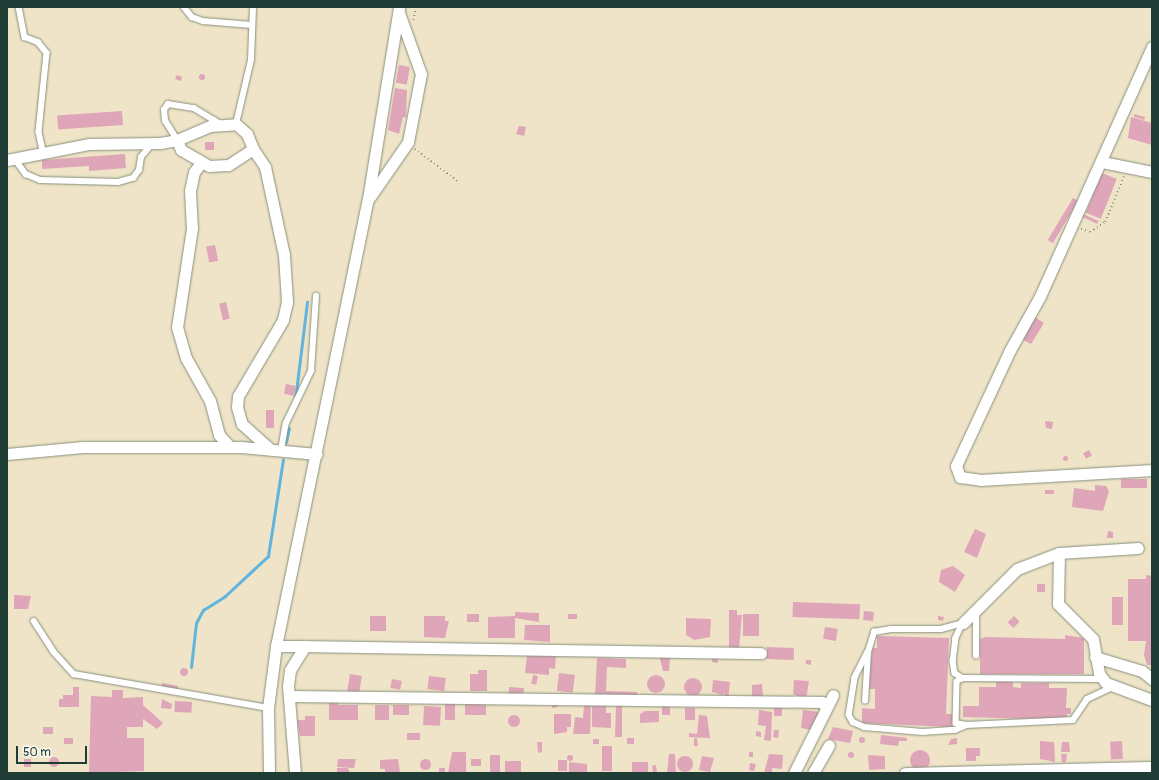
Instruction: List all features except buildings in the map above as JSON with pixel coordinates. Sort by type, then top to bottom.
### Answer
[{"type":"street","points":[[368,199],[408,142],[421,74],[399,10]]},
{"type":"street","points":[[269,773],[268,708],[276,646],[317,454],[368,199],[399,10]]},
{"type":"street","points":[[1152,47],[1102,162],[1071,224],[1039,298],[958,458],[957,473],[981,480],[1152,470]]},
{"type":"street","points":[[11,160],[43,152],[89,144],[153,143],[177,140],[210,126],[236,124],[248,134],[253,149],[265,167],[284,255],[287,302],[283,320],[238,396],[237,407],[242,424],[270,449]]},
{"type":"street","points":[[177,140],[181,150],[201,163],[209,166],[228,165],[253,149]]},
{"type":"street","points":[[1102,162],[1152,172]]},
{"type":"street","points":[[201,163],[194,172],[190,191],[192,228],[177,327],[186,358],[210,401],[219,435],[230,447]]},
{"type":"street","points":[[7,454],[83,447],[230,447],[270,449],[317,454]]},
{"type":"street","points":[[963,623],[1017,569],[1059,553],[1138,548]]},
{"type":"street","points":[[1059,553],[1058,604],[1090,634],[1102,679],[1118,688],[1152,700]]},
{"type":"street","points":[[276,646],[761,653]]},
{"type":"street","points":[[295,773],[289,696],[290,670],[305,646]]},
{"type":"street","points":[[1095,657],[1142,670],[1152,679]]},
{"type":"street","points":[[794,773],[820,726],[825,706],[833,695]]},
{"type":"street","points":[[289,696],[822,702],[825,706]]},
{"type":"street","points":[[813,773],[829,745]]},
{"type":"street","points":[[905,773],[1152,767]]},
{"type":"lane","points":[[19,7],[24,37],[38,42],[47,53],[39,126],[43,152]]},
{"type":"lane","points":[[184,7],[192,17],[203,20],[252,26]]},
{"type":"lane","points":[[236,124],[252,60],[253,7]]},
{"type":"lane","points":[[177,140],[165,121],[164,110],[168,104],[194,108],[223,125]]},
{"type":"lane","points":[[11,160],[26,174],[40,180],[118,182],[133,178],[140,157],[153,143]]},
{"type":"lane","points":[[282,450],[286,423],[311,372],[316,296]]},
{"type":"lane","points":[[976,610],[976,656]]},
{"type":"lane","points":[[34,621],[54,652],[74,674],[268,708]]},
{"type":"lane","points":[[963,623],[941,629],[878,630],[855,678],[849,715],[853,722],[864,727],[923,732],[955,730],[966,725]]},
{"type":"lane","points":[[955,730],[957,682],[956,638],[963,623]]},
{"type":"lane","points":[[865,701],[868,652]]},
{"type":"lane","points":[[956,673],[962,678]]},
{"type":"lane","points":[[957,682],[962,678],[1102,679]]},
{"type":"lane","points":[[956,723],[966,725],[1073,720],[1088,699],[1107,688],[1118,688]]},
{"type":"path","points":[[408,142],[459,182]]},
{"type":"path","points":[[1071,224],[1090,232],[1098,230],[1128,167]]},
{"type":"waterway","points":[[295,400],[307,302]]},
{"type":"waterway","points":[[286,442],[289,428]]},
{"type":"waterway","points":[[191,667],[196,623],[203,610],[225,596],[268,556],[283,459]]}]
